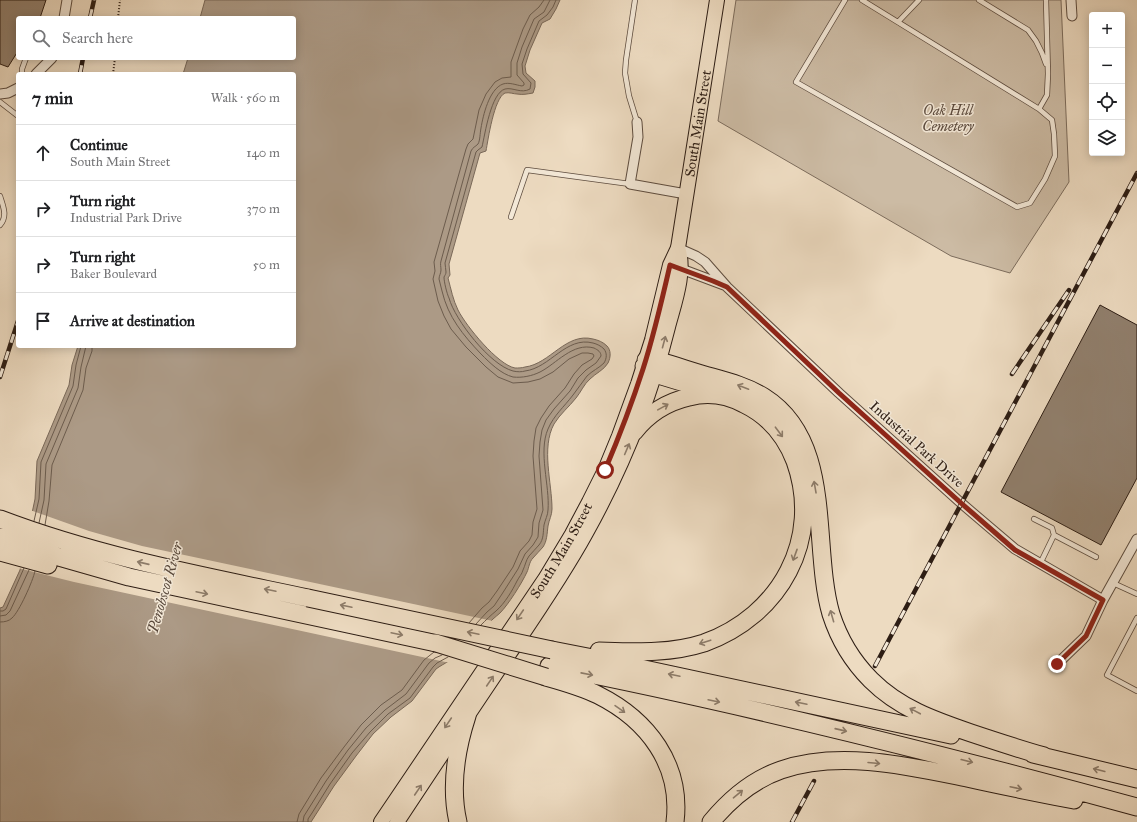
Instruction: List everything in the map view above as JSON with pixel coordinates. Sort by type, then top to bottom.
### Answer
[{"type":"highway","points":[[552,650],[618,652],[655,651],[679,649],[702,643],[740,626],[753,616],[770,600],[780,586],[793,560],[801,534],[803,500],[799,474],[790,449],[776,427],[754,409],[651,365]]},
{"type":"highway","points":[[651,365],[733,383],[757,393],[778,408],[795,429],[806,453],[814,481],[831,613],[838,633],[846,649],[857,665],[870,679],[895,699],[923,715],[970,733],[1044,756]]},
{"type":"highway","points":[[634,432],[650,416],[662,407],[677,400],[696,395],[711,394],[726,396]]},
{"type":"highway","points":[[0,509],[70,543]]},
{"type":"highway","points":[[0,519],[70,543],[175,570],[701,681],[1044,756],[1137,779]]},
{"type":"highway","points":[[0,537],[66,560],[164,585],[436,643],[548,672],[701,698],[845,731],[996,769],[1137,807]]},
{"type":"highway","points":[[0,552],[79,572],[164,585]]},
{"type":"highway","points":[[548,672],[599,696],[618,707],[647,733],[663,754],[673,778],[676,804],[675,822]]},
{"type":"highway","points":[[458,822],[454,801],[454,779],[461,738],[467,716]]},
{"type":"highway","points":[[711,822],[734,798],[751,784],[760,779],[789,768],[832,762],[878,763],[907,767],[1137,813]]},
{"type":"main road","name":"South Main Street","points":[[381,822],[545,578],[572,534],[605,470],[626,419],[651,365],[675,298],[675,267],[681,258],[678,248],[717,0]]},
{"type":"main road","name":"South Main Street","points":[[397,822],[555,585],[586,533],[609,490],[634,432],[651,365]]},
{"type":"street","points":[[64,16],[67,0]]},
{"type":"street","points":[[1071,0],[1072,16]]},
{"type":"street","points":[[38,72],[50,60]]},
{"type":"street","points":[[0,94],[8,93],[16,89]]},
{"type":"street","points":[[637,122],[638,137],[630,184],[686,194]]},
{"type":"street","name":"Industrial Park Drive","points":[[678,248],[692,253],[709,266],[727,287],[839,393],[1015,550],[1103,600]]},
{"type":"street","name":"Industrial Park Drive","points":[[675,267],[727,287]]},
{"type":"street","points":[[1057,664],[1086,636],[1103,600],[1137,539]]},
{"type":"lane","points":[[635,0],[625,73],[626,85],[637,122]]},
{"type":"lane","points":[[845,0],[796,82],[1017,207],[1030,203],[1046,179],[1055,156],[1052,120],[1039,108],[862,0]]},
{"type":"lane","points":[[898,22],[919,0]]},
{"type":"lane","points":[[979,0],[1028,30],[1036,41],[1048,69]]},
{"type":"lane","points":[[1039,108],[1047,95],[1048,69],[1046,0]]},
{"type":"lane","points":[[22,72],[25,60]]},
{"type":"lane","points":[[0,102],[16,114]]},
{"type":"lane","points":[[511,218],[527,170],[630,184]]},
{"type":"lane","points":[[0,196],[5,215],[4,220],[0,225]]},
{"type":"lane","points":[[1034,519],[1052,528],[1054,535],[1040,564]]},
{"type":"lane","points":[[1054,535],[1096,557]]},
{"type":"lane","points":[[1113,582],[1137,594]]},
{"type":"lane","points":[[1137,618],[1107,675],[1137,691]]},
{"type":"path","points":[[118,16],[120,0]]},
{"type":"path","points":[[113,72],[115,60]]},
{"type":"green space","name":"Oak Hill Cemetery","points":[[736,0],[1061,0],[1069,182],[1010,273],[951,256],[718,121]]},
{"type":"water","name":"Penobscot River","points":[[205,0],[560,0],[550,19],[542,23],[530,50],[525,66],[526,73],[535,81],[533,93],[505,93],[501,96],[498,103],[492,120],[486,151],[480,153],[449,264],[450,275],[448,278],[455,302],[462,317],[483,344],[500,360],[508,365],[517,368],[534,365],[566,344],[583,338],[602,342],[609,350],[610,358],[602,370],[588,381],[576,398],[559,417],[550,433],[548,444],[548,466],[552,513],[544,545],[531,561],[525,577],[515,594],[499,614],[471,643],[454,658],[436,669],[412,701],[391,717],[373,734],[334,786],[311,822],[0,822],[0,608],[3,607],[20,570],[35,499],[37,461],[69,385],[72,365],[77,348],[296,348],[296,72],[184,72],[187,60],[296,60],[296,16],[201,16]]},
{"type":"pier","points":[[30,510],[89,531],[142,546],[493,621],[471,645],[450,663],[74,582],[18,568]]},
{"type":"building","points":[[0,0],[46,0],[41,16],[16,16],[16,54],[8,67],[0,64]]},
{"type":"building","points":[[1100,305],[1137,325],[1137,478],[1101,545],[1001,492]]},
{"type":"railway","points":[[90,16],[94,0]]},
{"type":"railway","points":[[80,72],[83,60]]},
{"type":"railway","points":[[875,666],[1137,173]]},
{"type":"railway","points":[[1012,374],[1069,290]]},
{"type":"railway","points":[[0,377],[16,327]]},
{"type":"railway","points":[[792,822],[814,781]]},
{"type":"route","points":[[605,470],[626,419],[643,370],[652,340],[670,265],[718,283],[727,287],[839,393],[1015,550],[1103,600],[1086,636],[1057,664]]}]
